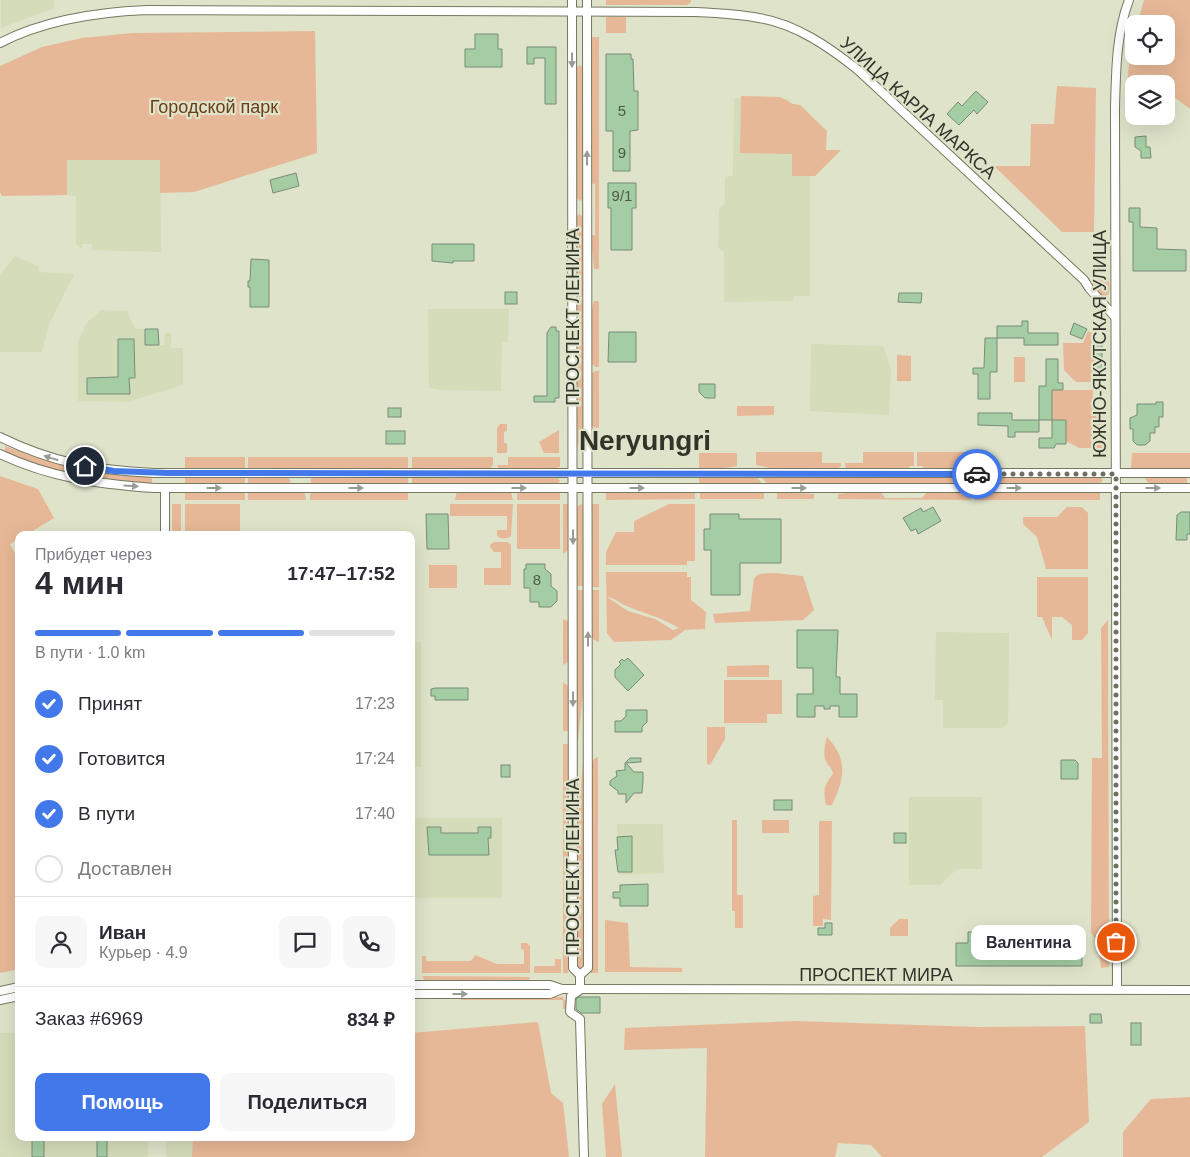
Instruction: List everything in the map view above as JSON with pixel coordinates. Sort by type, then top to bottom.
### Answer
[{"type":"street","points":[[166,0],[166,9]]},
{"type":"street","name":"ПРОСПЕКТ ЛЕНИНА","points":[[572,0],[573,968],[580,975],[580,989]]},
{"type":"street","name":"ПРОСПЕКТ ЛЕНИНА","points":[[580,975],[588,968],[587,0]]},
{"type":"street","name":"ЮЖНО-ЯКУТСКАЯ УЛИЦА","points":[[1117,990],[1116,65],[1120,36],[1129,0]]},
{"type":"street","name":"УЛИЦА КАРЛА МАРКСА","points":[[0,43],[46,25],[115,11],[166,9],[694,12],[751,17],[790,27],[818,40],[858,70],[1084,280],[1116,317]]},
{"type":"street","points":[[0,437],[28,451],[71,464],[114,471],[168,473],[1190,473]]},
{"type":"street","points":[[0,454],[22,464],[68,478],[111,485],[165,488],[1190,488]]},
{"type":"street","points":[[165,488],[165,531]]},
{"type":"street","name":"ПРОСПЕКТ ЛЕНИНА","points":[[572,755],[588,755]]},
{"type":"street","name":"ПРОСПЕКТ МИРА","points":[[415,985],[550,985],[562,989],[1190,990]]},
{"type":"street","points":[[0,991],[15,988]]},
{"type":"street","name":"ПРОСПЕКТ МИРА","points":[[415,994],[550,994],[562,989]]},
{"type":"street","points":[[580,989],[571,996],[570,1012],[580,1019],[584,1157]]},
{"type":"street","points":[[0,1000],[15,997]]},
{"type":"shaded area","points":[[1,0],[54,0],[54,8],[1,28]]},
{"type":"shaded area","points":[[734,98],[788,99],[815,143],[815,176],[810,176],[810,296],[793,296],[793,301],[724,302],[724,252],[718,247],[719,210],[725,203],[725,177],[733,176]]},
{"type":"shaded area","points":[[67,160],[160,160],[161,252],[93,250],[92,244],[82,244],[82,249],[76,244],[76,196],[67,195]]},
{"type":"shaded area","points":[[15,256],[38,266],[39,272],[74,274],[49,325],[42,352],[0,352],[0,275]]},
{"type":"shaded area","points":[[428,309],[509,309],[508,342],[502,342],[501,391],[439,390],[429,388]]},
{"type":"shaded area","points":[[102,310],[127,311],[135,329],[145,329],[145,345],[164,345],[165,333],[171,333],[171,348],[183,348],[183,385],[127,402],[78,401],[78,342],[87,322]]},
{"type":"shaded area","points":[[811,344],[883,346],[891,369],[889,415],[810,411]]},
{"type":"shaded area","points":[[936,632],[1009,633],[1008,723],[1003,728],[943,728],[943,700],[935,700]]},
{"type":"shaded area","points":[[415,642],[421,642],[421,767],[415,767]]},
{"type":"shaded area","points":[[909,797],[982,797],[982,869],[957,869],[940,885],[909,885]]},
{"type":"shaded area","points":[[415,818],[502,818],[502,898],[415,898]]},
{"type":"shaded area","points":[[617,824],[663,824],[664,873],[618,875],[618,872],[632,871],[632,837],[617,837]]},
{"type":"shaded area","points":[[0,1033],[15,1033],[15,1141],[148,1141],[148,1157],[0,1157]]},
{"type":"shaded area","points":[[166,1141],[308,1141],[309,1157],[166,1157]]},
{"type":"green space","points":[[606,0],[691,0],[691,2],[687,5],[606,5]]},
{"type":"green space","points":[[1144,0],[1190,0],[1190,109],[1175,98],[1175,75],[1128,75],[1129,65],[1175,65],[1175,15],[1140,15]]},
{"type":"green space","points":[[606,17],[626,17],[626,33],[606,33]]},
{"type":"green space","name":"Городской парк","points":[[315,31],[317,153],[194,192],[160,193],[160,160],[67,160],[67,195],[2,196],[0,192],[0,66],[42,47],[82,38],[132,33]]},
{"type":"green space","points":[[590,37],[599,37],[599,269],[594,269],[591,235],[595,235],[595,184],[590,183]]},
{"type":"green space","points":[[580,65],[584,68],[584,197],[581,201],[576,198],[575,69]]},
{"type":"green space","points":[[1057,86],[1096,88],[1094,232],[1062,232],[994,166],[1030,166],[1031,124],[1054,124]]},
{"type":"green space","points":[[741,96],[780,97],[793,104],[800,105],[827,131],[826,150],[841,150],[815,176],[792,176],[792,154],[740,153]]},
{"type":"green space","points":[[579,214],[584,217],[585,297],[576,297],[576,218]]},
{"type":"green space","points":[[1102,278],[1109,281],[1107,296],[1101,296],[1092,287],[1094,282]]},
{"type":"green space","points":[[576,300],[584,300],[584,443],[580,446],[576,443]]},
{"type":"green space","points":[[594,301],[599,301],[599,367],[595,367],[591,363],[591,313]]},
{"type":"green space","points":[[1088,331],[1094,334],[1094,382],[1076,382],[1064,370],[1063,343],[1083,343]]},
{"type":"green space","points":[[897,355],[911,356],[911,381],[897,381]]},
{"type":"green space","points":[[1014,357],[1025,357],[1025,382],[1014,382]]},
{"type":"green space","points":[[599,371],[599,428],[593,427],[591,423],[591,374]]},
{"type":"green space","points":[[1052,390],[1093,390],[1093,410],[1103,411],[1102,448],[1079,448],[1066,441],[1066,420],[1052,420]]},
{"type":"green space","points":[[737,406],[774,406],[774,415],[737,416]]},
{"type":"green space","points":[[500,424],[507,424],[507,431],[504,432],[504,443],[507,443],[507,453],[497,453],[497,428]]},
{"type":"green space","points":[[559,430],[559,453],[544,453],[539,442]]},
{"type":"green space","points":[[5,446],[67,467],[114,474],[152,476],[152,484],[77,476],[22,460],[5,452]]},
{"type":"green space","points":[[756,452],[822,452],[822,463],[841,463],[841,466],[836,470],[778,470],[756,465]]},
{"type":"green space","points":[[863,452],[914,452],[914,466],[910,466],[906,470],[846,468],[845,463],[863,463]]},
{"type":"green space","points":[[917,452],[968,452],[967,466],[964,470],[926,470],[922,466],[917,466]]},
{"type":"green space","points":[[699,453],[737,453],[737,466],[699,470]]},
{"type":"green space","points":[[1132,453],[1190,453],[1190,469],[1131,469]]},
{"type":"green space","points":[[185,457],[245,457],[245,469],[185,469]]},
{"type":"green space","points":[[248,457],[408,457],[408,469],[248,469]]},
{"type":"green space","points":[[412,457],[493,457],[493,465],[489,469],[412,469]]},
{"type":"green space","points":[[508,457],[560,457],[560,467],[552,469],[499,469],[497,465],[508,465]]},
{"type":"green space","points":[[0,476],[38,489],[54,518],[33,531],[15,531],[15,541],[10,544],[15,553],[15,970],[0,973]]},
{"type":"green space","points":[[185,476],[245,477],[245,485],[185,484]]},
{"type":"green space","points":[[556,476],[560,481],[556,485],[412,485],[412,477]]},
{"type":"green space","points":[[248,477],[288,477],[291,481],[287,485],[248,485]]},
{"type":"green space","points":[[313,477],[408,477],[408,485],[313,485],[310,480]]},
{"type":"green space","points":[[699,477],[756,477],[763,484],[699,484]]},
{"type":"green space","points":[[761,477],[971,477],[971,484],[768,484]]},
{"type":"green space","points":[[975,477],[1100,477],[1103,480],[1100,484],[975,484]]},
{"type":"green space","points":[[1149,477],[1187,477],[1187,484],[1149,484],[1145,479]]},
{"type":"green space","points":[[185,491],[245,491],[245,500],[185,500]]},
{"type":"green space","points":[[248,491],[263,493],[303,491],[306,500],[248,500]]},
{"type":"green space","points":[[314,491],[408,491],[408,500],[310,500],[310,494]]},
{"type":"green space","points":[[457,491],[511,492],[513,500],[455,500]]},
{"type":"green space","points":[[520,491],[560,491],[560,500],[517,500],[517,494]]},
{"type":"green space","points":[[880,491],[885,498],[922,498],[928,491],[971,491],[971,500],[838,499],[838,494]]},
{"type":"green space","points":[[975,491],[1100,491],[1100,500],[975,500]]},
{"type":"green space","points":[[606,492],[695,492],[695,499],[606,500]]},
{"type":"green space","points":[[700,492],[764,492],[764,499],[700,499]]},
{"type":"green space","points":[[777,492],[814,494],[814,499],[777,499]]},
{"type":"green space","points":[[172,504],[181,504],[181,531],[172,531]]},
{"type":"green space","points":[[185,504],[240,504],[240,531],[185,531]]},
{"type":"green space","points":[[450,504],[513,504],[511,536],[500,538],[497,535],[497,530],[507,530],[507,516],[450,516]]},
{"type":"green space","points":[[517,504],[560,504],[560,549],[517,549]]},
{"type":"green space","points":[[563,504],[569,504],[569,550],[563,554]]},
{"type":"green space","points":[[581,504],[584,507],[584,586],[576,586],[576,507]]},
{"type":"green space","points":[[591,504],[599,504],[599,587],[591,587]]},
{"type":"green space","points":[[669,504],[695,504],[695,561],[687,561],[687,565],[606,565],[606,552],[616,532],[634,532],[634,521]]},
{"type":"green space","points":[[1067,507],[1082,507],[1088,513],[1088,569],[1046,569],[1037,537],[1023,524],[1023,517],[1057,517]]},
{"type":"green space","points":[[494,542],[508,542],[511,545],[511,585],[484,585],[484,568],[501,568],[501,552],[494,552],[490,547]]},
{"type":"green space","points":[[429,565],[457,565],[457,588],[429,588]]},
{"type":"green space","points":[[606,572],[687,572],[687,577],[691,577],[691,600],[706,612],[705,629],[685,630],[671,640],[614,642],[607,633]],"holes":[[[607,597],[659,618],[679,628],[673,630],[655,619],[628,611]]]},
{"type":"green space","points":[[774,573],[803,576],[814,610],[803,620],[715,623],[713,614],[750,611],[754,578],[759,574]]},
{"type":"green space","points":[[1037,577],[1088,577],[1088,633],[1082,640],[1072,640],[1072,625],[1062,617],[1052,617],[1052,640],[1042,617],[1037,617]]},
{"type":"green space","points":[[576,590],[584,590],[584,684],[578,741],[576,741]]},
{"type":"green space","points":[[591,590],[599,590],[599,642],[594,640],[591,635]]},
{"type":"green space","points":[[563,619],[568,621],[569,626],[569,661],[563,665]]},
{"type":"green space","points":[[1108,620],[1109,967],[1101,968],[1098,943],[1091,933],[1092,758],[1102,758],[1101,628]]},
{"type":"green space","points":[[769,665],[769,677],[727,677],[727,666]]},
{"type":"green space","points":[[724,680],[782,680],[782,714],[767,714],[767,723],[724,723]]},
{"type":"green space","points":[[563,682],[569,687],[569,731],[563,731]]},
{"type":"green space","points":[[707,727],[725,727],[725,739],[710,765],[707,764]]},
{"type":"green space","points":[[827,737],[838,753],[842,769],[840,786],[832,805],[826,805],[825,796],[826,785],[833,774],[825,757],[824,750]]},
{"type":"green space","points":[[563,744],[569,744],[569,830],[565,834],[563,834]]},
{"type":"green space","points":[[598,757],[598,973],[591,973],[591,765],[594,759]]},
{"type":"green space","points":[[583,764],[584,964],[583,968],[579,969],[576,964],[576,836]]},
{"type":"green space","points":[[732,820],[737,820],[737,895],[743,895],[743,928],[735,928],[735,911],[732,911]]},
{"type":"green space","points":[[762,820],[789,820],[789,833],[762,833]]},
{"type":"green space","points":[[819,821],[832,821],[831,920],[823,919],[823,926],[813,926],[813,896],[819,895]]},
{"type":"green space","points":[[563,838],[567,839],[569,843],[568,973],[563,973]]},
{"type":"green space","points":[[899,919],[908,919],[908,936],[890,936],[890,928]]},
{"type":"green space","points":[[605,920],[628,923],[630,967],[682,968],[682,972],[605,972]]},
{"type":"green space","points":[[521,943],[527,943],[530,946],[530,973],[422,973],[422,956],[426,956],[426,961],[471,961],[475,955],[497,964],[524,964],[524,950],[521,949]]},
{"type":"green space","points":[[555,959],[561,959],[561,973],[534,973],[534,966],[555,966]]},
{"type":"green space","points":[[422,976],[530,978],[527,982],[425,981]]},
{"type":"green space","points":[[461,997],[563,997],[564,1000],[569,1000],[569,1009],[563,1009],[563,1000],[461,1000]]},
{"type":"green space","points":[[796,1021],[978,1027],[1085,1026],[1089,1122],[1042,1157],[882,1157],[871,1145],[838,1143],[835,1157],[705,1157],[707,1048],[624,1050],[625,1028]]},
{"type":"green space","points":[[538,1022],[551,1093],[563,1103],[569,1157],[192,1157],[193,1141],[415,1141],[415,1033]]},
{"type":"green space","points":[[615,1084],[622,1157],[606,1157],[602,1104]]},
{"type":"green space","points":[[1190,1097],[1190,1157],[1123,1157],[1123,1132],[1151,1099]]},
{"type":"building","points":[[475,34],[498,34],[498,49],[502,49],[502,67],[465,67],[465,49],[475,49]]},
{"type":"building","points":[[527,47],[556,47],[556,104],[545,104],[545,58],[534,58],[534,64],[527,64]]},
{"type":"building","points":[[606,54],[631,54],[631,59],[633,59],[634,91],[638,91],[638,130],[630,131],[630,171],[613,171],[613,131],[606,131]]},
{"type":"building","points":[[976,91],[988,102],[977,114],[974,110],[959,125],[947,114],[958,102],[962,106]]},
{"type":"building","points":[[1146,136],[1146,147],[1150,147],[1151,158],[1141,158],[1141,151],[1135,147],[1135,137]]},
{"type":"building","points":[[296,173],[299,186],[273,193],[270,180]]},
{"type":"building","points":[[608,183],[636,183],[636,208],[632,208],[632,250],[611,250],[611,208],[608,208]]},
{"type":"building","points":[[1129,208],[1140,208],[1140,227],[1157,228],[1157,249],[1186,250],[1186,271],[1133,271],[1133,222],[1129,222]]},
{"type":"building","points":[[432,244],[474,244],[474,261],[453,261],[453,263],[432,261]]},
{"type":"building","points":[[251,259],[269,260],[269,307],[250,307],[250,287],[248,287],[248,281],[250,281]]},
{"type":"building","points":[[505,292],[517,292],[517,304],[505,304]]},
{"type":"building","points":[[899,293],[922,293],[921,303],[898,302]]},
{"type":"building","points":[[1022,321],[1028,321],[1028,333],[1058,333],[1058,345],[1024,345],[1024,338],[997,338],[997,326],[1022,326]]},
{"type":"building","points":[[1074,323],[1087,329],[1082,339],[1070,334]]},
{"type":"building","points":[[551,327],[556,327],[556,331],[559,331],[559,398],[555,398],[555,402],[534,402],[534,396],[547,396],[547,333]]},
{"type":"building","points":[[145,329],[158,329],[159,345],[145,345]]},
{"type":"building","points":[[609,332],[636,332],[636,362],[608,362]]},
{"type":"building","points":[[985,338],[997,338],[997,372],[990,372],[990,399],[978,399],[978,374],[973,374],[973,368],[984,368]]},
{"type":"building","points":[[118,339],[134,339],[135,378],[129,378],[130,394],[87,394],[87,378],[118,377]]},
{"type":"building","points":[[1096,342],[1102,342],[1102,381],[1096,381]]},
{"type":"building","points":[[1046,359],[1058,359],[1058,383],[1063,383],[1063,390],[1052,390],[1052,420],[1039,420],[1039,386],[1046,386]]},
{"type":"building","points":[[699,384],[715,384],[715,398],[705,398],[699,392]]},
{"type":"building","points":[[1156,402],[1163,402],[1163,417],[1159,417],[1159,427],[1155,427],[1155,433],[1150,433],[1150,441],[1145,445],[1137,445],[1133,441],[1133,429],[1130,429],[1130,418],[1137,415],[1137,404],[1156,404]]},
{"type":"building","points":[[388,408],[401,408],[401,417],[388,417]]},
{"type":"building","points":[[978,413],[1012,413],[1012,420],[1039,420],[1039,432],[1015,432],[1015,437],[1008,437],[1008,426],[978,425]]},
{"type":"building","points":[[1052,420],[1066,420],[1066,444],[1056,444],[1054,448],[1039,448],[1039,438],[1052,438]]},
{"type":"building","points":[[386,431],[405,431],[405,444],[386,444]]},
{"type":"building","points":[[933,507],[941,521],[918,534],[916,529],[911,531],[903,518],[921,508],[923,512]]},
{"type":"building","points":[[1181,512],[1190,512],[1190,534],[1187,534],[1187,540],[1176,540],[1177,515]]},
{"type":"building","points":[[426,514],[448,514],[449,549],[427,549]]},
{"type":"building","points":[[710,514],[739,514],[739,519],[781,519],[781,563],[740,563],[740,595],[711,595],[711,550],[704,550],[704,529],[710,529]]},
{"type":"building","points":[[526,564],[545,564],[545,569],[551,574],[551,586],[557,591],[557,601],[551,607],[539,607],[539,602],[530,602],[530,588],[524,588],[524,569],[526,569]]},
{"type":"building","points":[[797,630],[838,630],[836,677],[840,677],[840,694],[857,694],[857,717],[839,717],[839,706],[830,706],[830,709],[824,709],[824,706],[815,706],[815,717],[797,717],[797,694],[813,694],[813,668],[797,668]]},
{"type":"building","points":[[628,658],[644,675],[628,691],[615,677],[615,670],[621,664],[619,662],[622,659],[624,661]]},
{"type":"building","points":[[468,688],[468,700],[435,700],[435,696],[431,696],[431,689]]},
{"type":"building","points":[[626,710],[647,710],[647,722],[642,727],[642,732],[615,732],[615,721],[621,721],[626,716]]},
{"type":"building","points":[[630,758],[641,758],[641,762],[626,763],[634,772],[643,772],[642,793],[634,793],[626,803],[626,794],[618,794],[618,791],[610,785],[610,781],[617,776],[616,771],[625,770],[625,763]]},
{"type":"building","points":[[1061,760],[1075,760],[1078,763],[1078,779],[1061,779]]},
{"type":"building","points":[[501,765],[510,765],[510,777],[501,777]]},
{"type":"building","points":[[774,800],[792,800],[792,810],[774,810]]},
{"type":"building","points":[[427,827],[441,827],[441,833],[478,833],[478,827],[491,827],[491,838],[488,838],[489,855],[429,855]]},
{"type":"building","points":[[894,833],[906,833],[906,843],[894,843]]},
{"type":"building","points":[[632,836],[632,872],[618,872],[615,850],[618,850],[617,837]]},
{"type":"building","points":[[648,884],[648,906],[620,906],[620,898],[613,898],[613,892],[620,892],[620,885]]},
{"type":"building","points":[[825,923],[832,923],[832,935],[818,935],[818,928],[825,928]]},
{"type":"building","points":[[968,932],[979,932],[979,943],[1002,940],[1002,943],[1014,943],[1014,932],[1026,932],[1026,943],[1038,943],[1038,940],[1060,942],[1060,932],[1071,932],[1071,942],[1082,942],[1082,966],[956,966],[956,943],[968,943]]},
{"type":"building","points":[[579,997],[600,997],[600,1013],[581,1013],[576,1009],[576,999]]},
{"type":"building","points":[[1090,1014],[1101,1014],[1102,1023],[1090,1023]]},
{"type":"building","points":[[1131,1023],[1141,1023],[1141,1045],[1131,1045]]},
{"type":"building","points":[[32,1141],[44,1141],[44,1157],[32,1157]]},
{"type":"building","points":[[97,1141],[107,1141],[107,1157],[97,1157]]},
{"type":"way so far","points":[[977,474],[1116,474],[1116,942]]},
{"type":"place","name":"Валентина","points":[[1116,942]]},
{"type":"district","name":"Neryungri","points":[[645,440]]},
{"type":"route","points":[[85,466],[114,471],[154,473],[977,474]]}]
